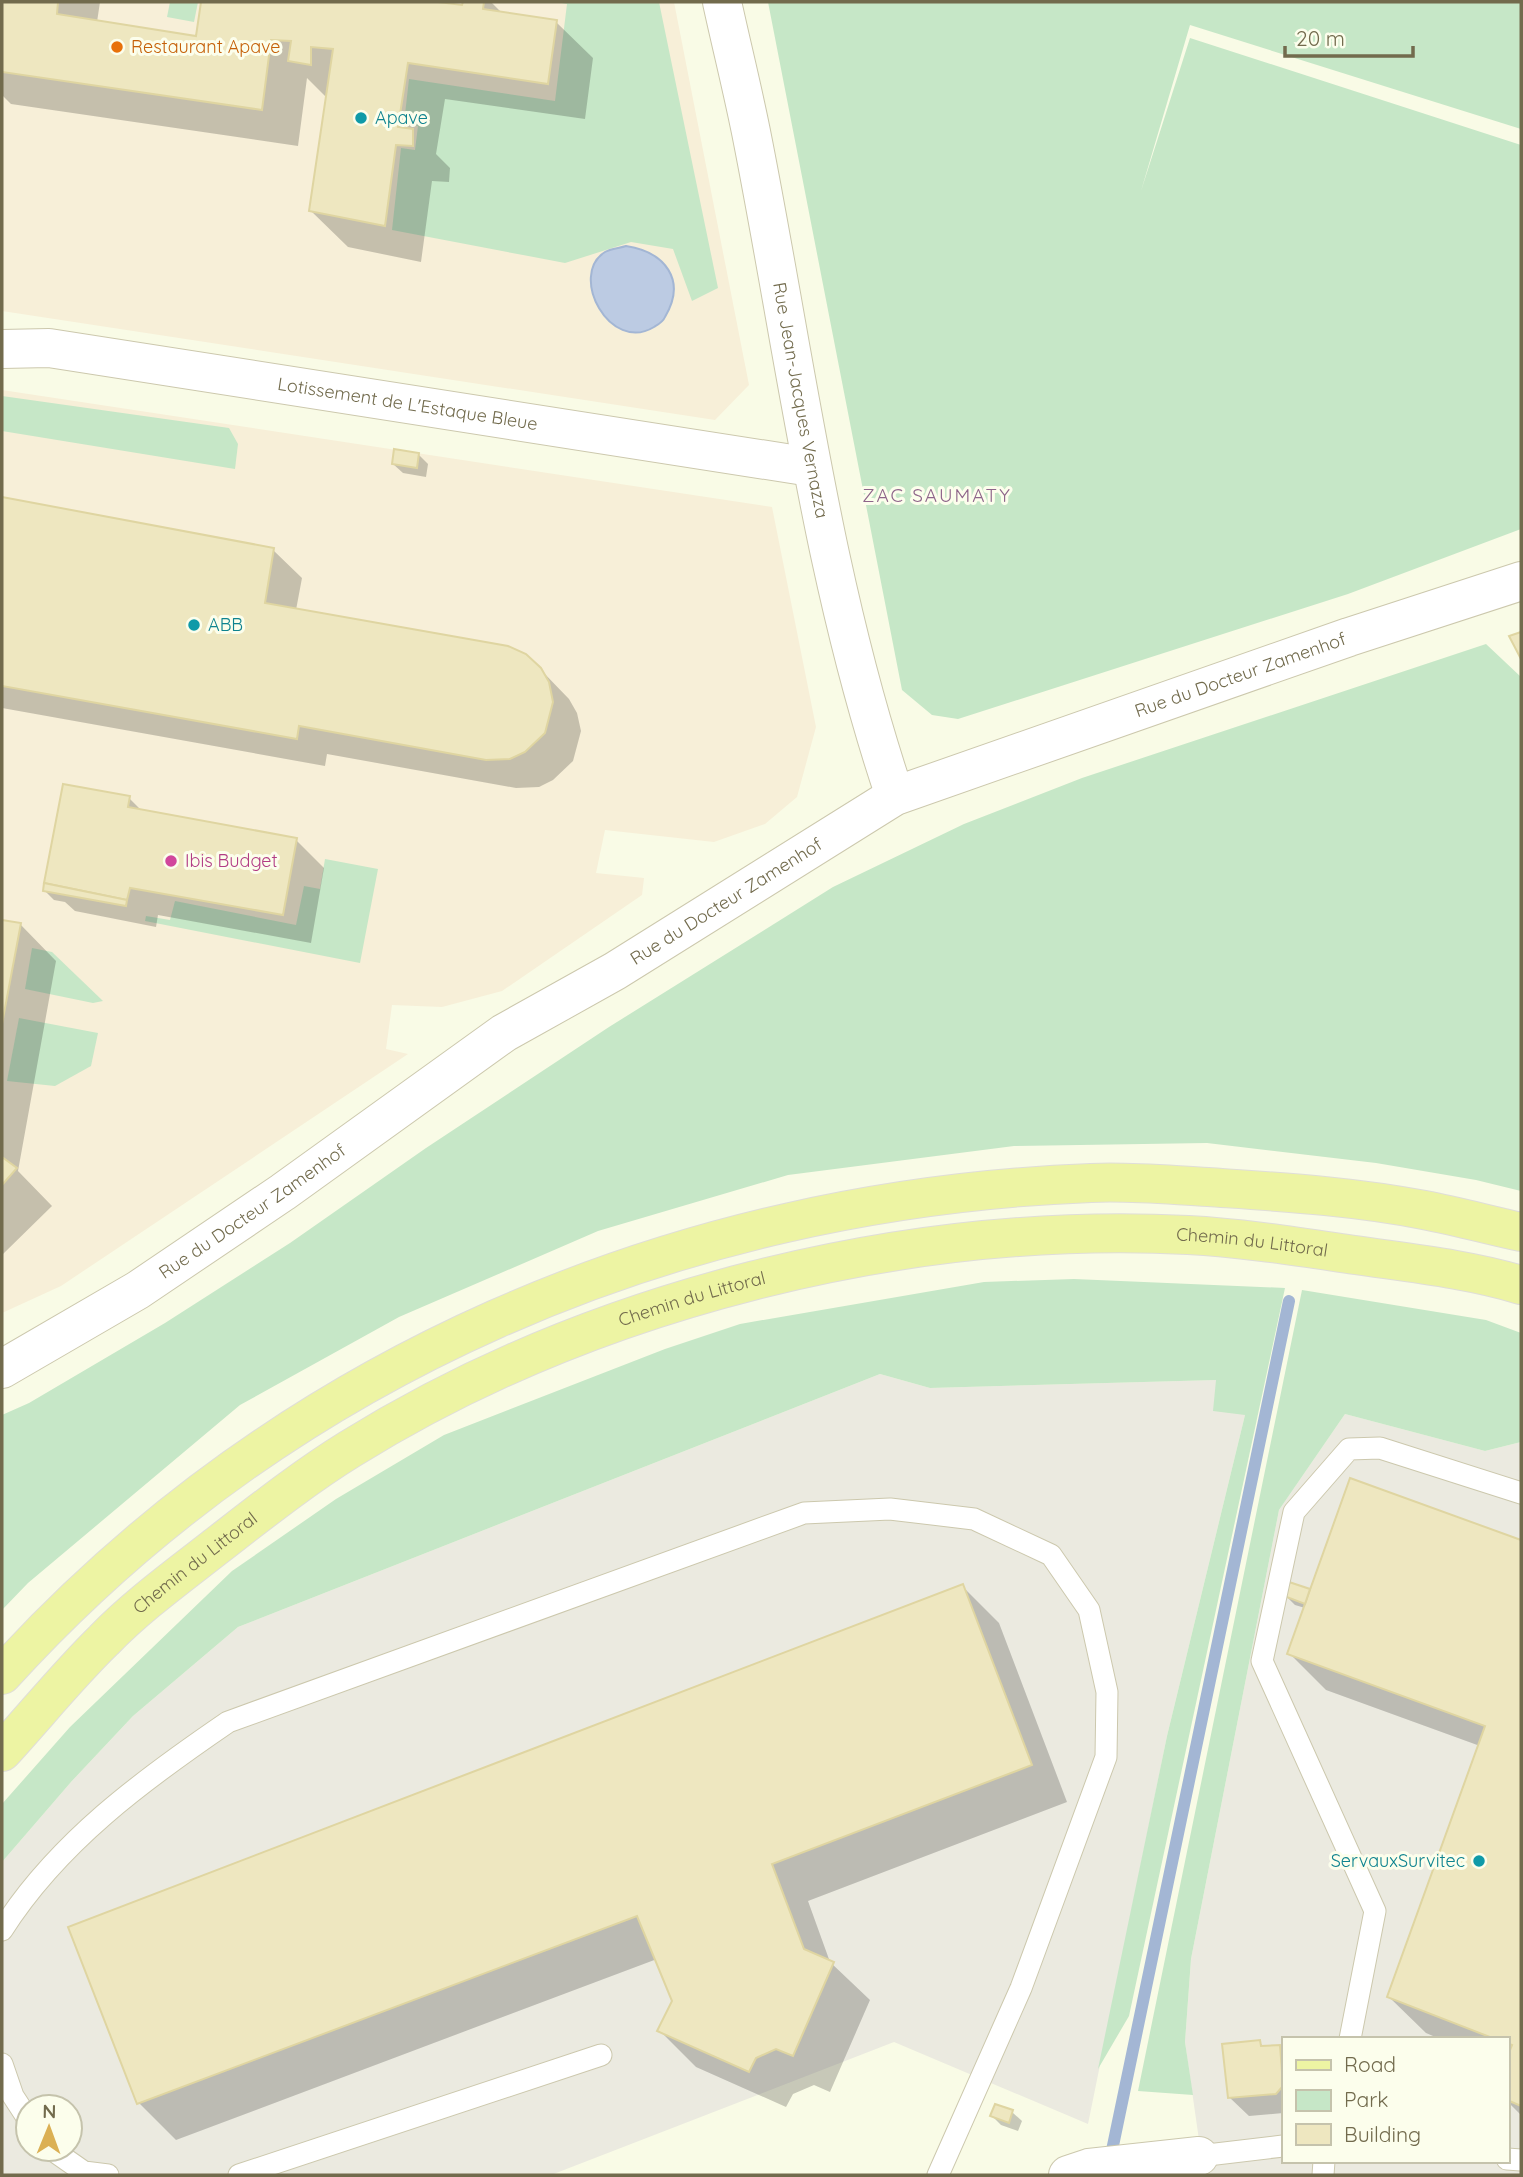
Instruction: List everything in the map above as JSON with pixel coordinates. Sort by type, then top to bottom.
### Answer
[{"type":"main road","points":[[2,1675],[58,1614],[158,1526],[239,1462],[311,1416],[397,1366],[502,1315],[588,1279],[683,1250],[775,1224],[880,1203],[980,1191],[1094,1182],[1313,1194],[1423,1209],[1521,1232]]},
{"type":"main road","name":"Chemin du Littoral","points":[[2,1752],[106,1638],[244,1525],[348,1450],[420,1409],[495,1373],[595,1331],[696,1297],[888,1252],[1087,1234],[1189,1235],[1309,1248],[1521,1285]]},
{"type":"street","name":"Rue Jean-Jacques Vernazza","points":[[722,2],[753,140],[811,467],[867,713],[895,796]]},
{"type":"street","name":"Lotissement de L'Estaque Bleue","points":[[2,349],[49,348],[811,467]]},
{"type":"street","name":"Rue du Docteur Zamenhof","points":[[2,1369],[160,1275],[283,1192],[504,1033],[615,971],[895,796],[1349,637],[1521,581]]},
{"type":"street","points":[[1079,2172],[1199,2156]]},
{"type":"lane","points":[[1350,2037],[1375,1911],[1262,1661],[1294,1512],[1349,1449],[1380,1448],[1521,1493]]},
{"type":"lane","points":[[2,1930],[63,1851],[147,1777],[228,1722],[804,1513],[891,1509],[974,1519],[1051,1555],[1089,1610],[1107,1692],[1106,1757],[1021,1989],[938,2175]]},
{"type":"lane","points":[[239,2175],[601,2055]]},
{"type":"lane","points":[[2,2064],[14,2098]]},
{"type":"lane","points":[[1199,2156],[1282,2146]]},
{"type":"lane","points":[[71,2163],[84,2172],[108,2175]]},
{"type":"shaded area","points":[[2,2],[674,2],[749,385],[715,420],[2,311]]},
{"type":"shaded area","points":[[2,390],[772,507],[816,727],[797,797],[765,824],[714,842],[605,830],[596,873],[644,878],[642,895],[502,991],[442,1007],[392,1005],[386,1049],[408,1054],[61,1286],[2,1313]]},
{"type":"shaded area","points":[[880,1374],[930,1388],[1216,1380],[1245,1415],[1167,1736],[1088,2124],[894,2042],[551,2175],[2,2175],[2,1862],[133,1716],[238,1627]]},
{"type":"shaded area","points":[[1345,1414],[1485,1451],[1521,1442],[1521,2175],[1204,2175],[1185,2042],[1191,1959],[1279,1510]]},
{"type":"green space","points":[[170,2],[198,2],[194,22],[167,17]]},
{"type":"green space","points":[[556,2],[659,2],[718,288],[692,301],[673,249],[631,242],[565,263],[392,230],[401,148],[415,150],[418,126],[404,123],[409,79],[555,101],[567,4]]},
{"type":"green space","points":[[768,2],[1521,2],[1521,129],[1190,25],[1141,191],[1190,38],[1521,145],[1521,529],[1348,594],[958,719],[932,715],[902,690]]},
{"type":"green space","points":[[2,396],[229,428],[238,444],[235,469],[2,431]]},
{"type":"green space","points":[[1486,644],[1521,677],[1521,1191],[1476,1180],[1376,1163],[1207,1143],[1014,1146],[788,1175],[598,1231],[399,1317],[240,1405],[28,1583],[2,1610],[2,1415],[29,1403],[165,1323],[290,1243],[426,1148],[609,1027],[833,887],[964,824],[1082,778]]},
{"type":"green space","points":[[325,859],[378,869],[360,963],[145,921],[146,916],[170,920],[175,901],[296,925],[304,886],[320,889]]},
{"type":"green space","points":[[32,948],[52,952],[103,1001],[93,1003],[25,989]]},
{"type":"green space","points":[[19,1018],[98,1033],[91,1066],[55,1086],[7,1081]]},
{"type":"green space","points":[[1074,1279],[1285,1288],[1129,2016],[1098,2069],[1167,1736],[1245,1415],[1213,1411],[1216,1380],[930,1388],[880,1374],[238,1627],[133,1716],[2,1862],[2,1804],[70,1727],[232,1571],[336,1499],[444,1435],[665,1349],[740,1324],[984,1282]]},
{"type":"green space","points":[[1302,1290],[1486,1320],[1521,1333],[1521,1442],[1485,1451],[1345,1414],[1279,1510],[1191,1959],[1185,2042],[1193,2095],[1138,2091]]},
{"type":"water","points":[[626,246],[652,254],[661,261],[673,280],[671,304],[664,319],[654,327],[638,332],[623,330],[609,321],[599,308],[593,293],[591,277],[595,263],[605,252]]},
{"type":"building","name":"Apave","points":[[2,2],[58,2],[57,14],[196,36],[201,2],[438,2],[462,5],[463,2],[484,2],[483,9],[557,20],[548,84],[408,63],[398,127],[413,129],[413,146],[396,145],[385,226],[309,211],[333,49],[311,47],[311,65],[288,61],[291,41],[271,40],[262,110],[2,72]]},
{"type":"building","points":[[394,449],[419,453],[417,468],[392,464]]},
{"type":"building","name":"ABB","points":[[2,497],[274,548],[265,603],[508,646],[526,654],[541,668],[549,682],[553,702],[545,733],[525,752],[510,759],[486,760],[299,726],[297,739],[2,686]]},
{"type":"building","points":[[1521,632],[1521,659],[1509,636]]},
{"type":"building","name":"Ibis Budget","points":[[63,784],[130,796],[128,807],[297,838],[283,915],[130,888],[127,900],[44,883]]},
{"type":"building","points":[[44,883],[127,900],[126,906],[43,891]]},
{"type":"building","points":[[2,920],[21,923],[2,1024]]},
{"type":"building","points":[[2,1157],[17,1168],[2,1185]]},
{"type":"building","name":"ServauxSurvitec","points":[[1350,1478],[1521,1540],[1521,2106],[1509,2101],[1509,2053],[1512,2045],[1509,2044],[1509,2037],[1490,2037],[1387,1997],[1485,1726],[1287,1654]]},
{"type":"building","points":[[1289,1582],[1310,1589],[1305,1604],[1284,1596]]},
{"type":"building","points":[[963,1584],[1032,1765],[772,1864],[804,1949],[834,1962],[793,2056],[776,2049],[756,2058],[749,2072],[657,2031],[672,2001],[637,1916],[137,2104],[68,1927]]},
{"type":"building","points":[[1260,2040],[1261,2046],[1280,2045],[1282,2087],[1276,2094],[1228,2098],[1222,2044]]},
{"type":"building","points":[[995,2104],[1013,2110],[1009,2123],[990,2116]]},
{"type":"waterway","points":[[1110,2160],[1289,1301]]},
{"type":"place","name":"Restaurant Apave","points":[[117,47]]},
{"type":"place","name":"Apave","points":[[361,118]]},
{"type":"place","name":"ABB","points":[[194,625]]},
{"type":"place","name":"Ibis Budget","points":[[171,861]]},
{"type":"place","name":"ServauxSurvitec","points":[[1479,1861]]},
{"type":"district","name":"ZAC SAUMATY","points":[[937,495]]}]
